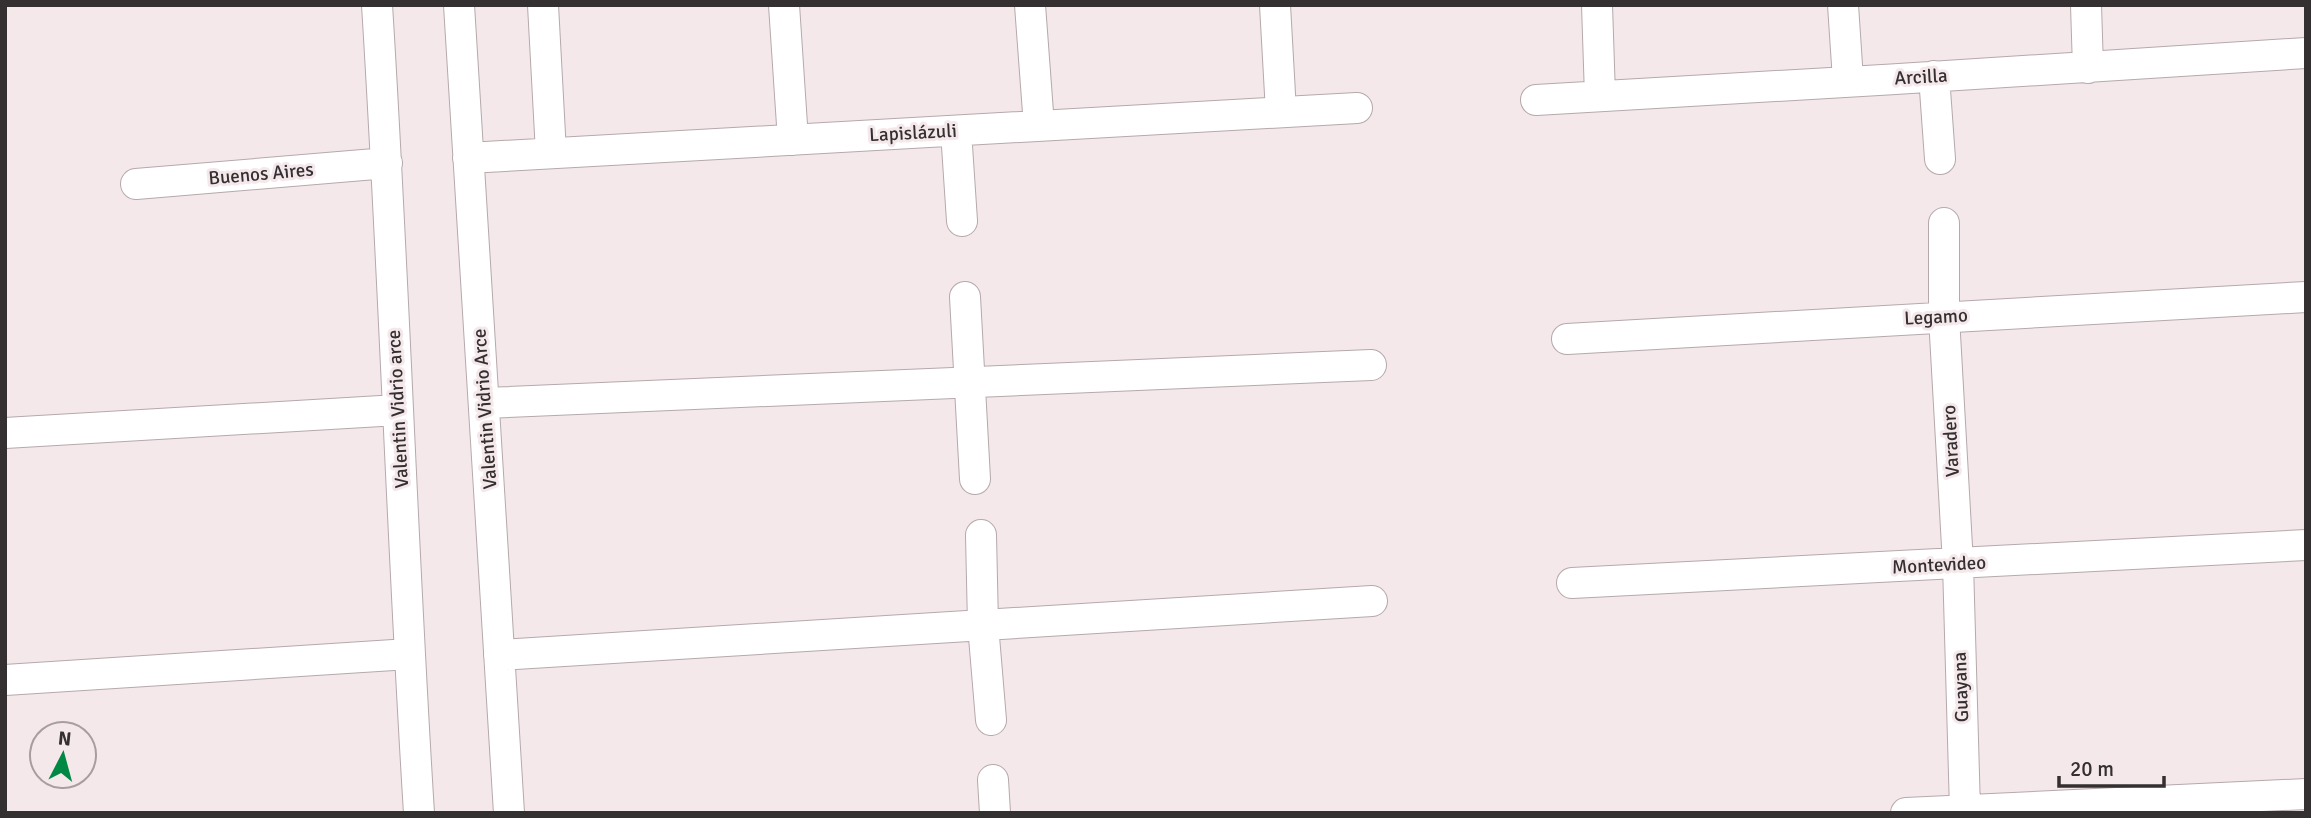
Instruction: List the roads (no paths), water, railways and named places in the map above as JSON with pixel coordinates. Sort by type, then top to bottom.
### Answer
[{"type":"street","name":"Valentin Vidrio arce","points":[[377,5],[419,813]]},
{"type":"street","name":"Valentin Vidrio Arce","points":[[459,5],[509,813]]},
{"type":"street","points":[[543,5],[551,153]]},
{"type":"street","points":[[784,5],[793,140]]},
{"type":"street","points":[[1030,5],[1040,126]]},
{"type":"street","points":[[1275,5],[1281,112]]},
{"type":"street","points":[[1597,5],[1600,96]]},
{"type":"street","points":[[1843,5],[1848,80]]},
{"type":"street","points":[[2086,5],[2088,68]]},
{"type":"street","name":"Arcilla","points":[[1536,100],[2306,53]]},
{"type":"street","points":[[1934,76],[1940,159]]},
{"type":"street","name":"Lapislázuli","points":[[468,158],[1357,108]]},
{"type":"street","points":[[956,131],[962,221]]},
{"type":"street","name":"Buenos Aires","points":[[136,184],[387,163]]},
{"type":"street","name":"Varadero","points":[[1944,223],[1944,317],[1958,564]]},
{"type":"street","points":[[965,297],[975,479]]},
{"type":"street","name":"Legamo","points":[[1567,339],[2306,297]]},
{"type":"street","points":[[485,403],[1371,365]]},
{"type":"street","points":[[5,433],[398,410]]},
{"type":"street","points":[[981,535],[983,625],[991,720]]},
{"type":"street","name":"Montevideo","points":[[1572,583],[2306,545]]},
{"type":"street","name":"Guayana","points":[[1958,564],[1965,810]]},
{"type":"street","points":[[499,655],[1372,601]]},
{"type":"street","points":[[5,680],[409,654]]},
{"type":"street","points":[[993,780],[995,813]]},
{"type":"street","points":[[1906,813],[2103,808],[2306,794]]}]
